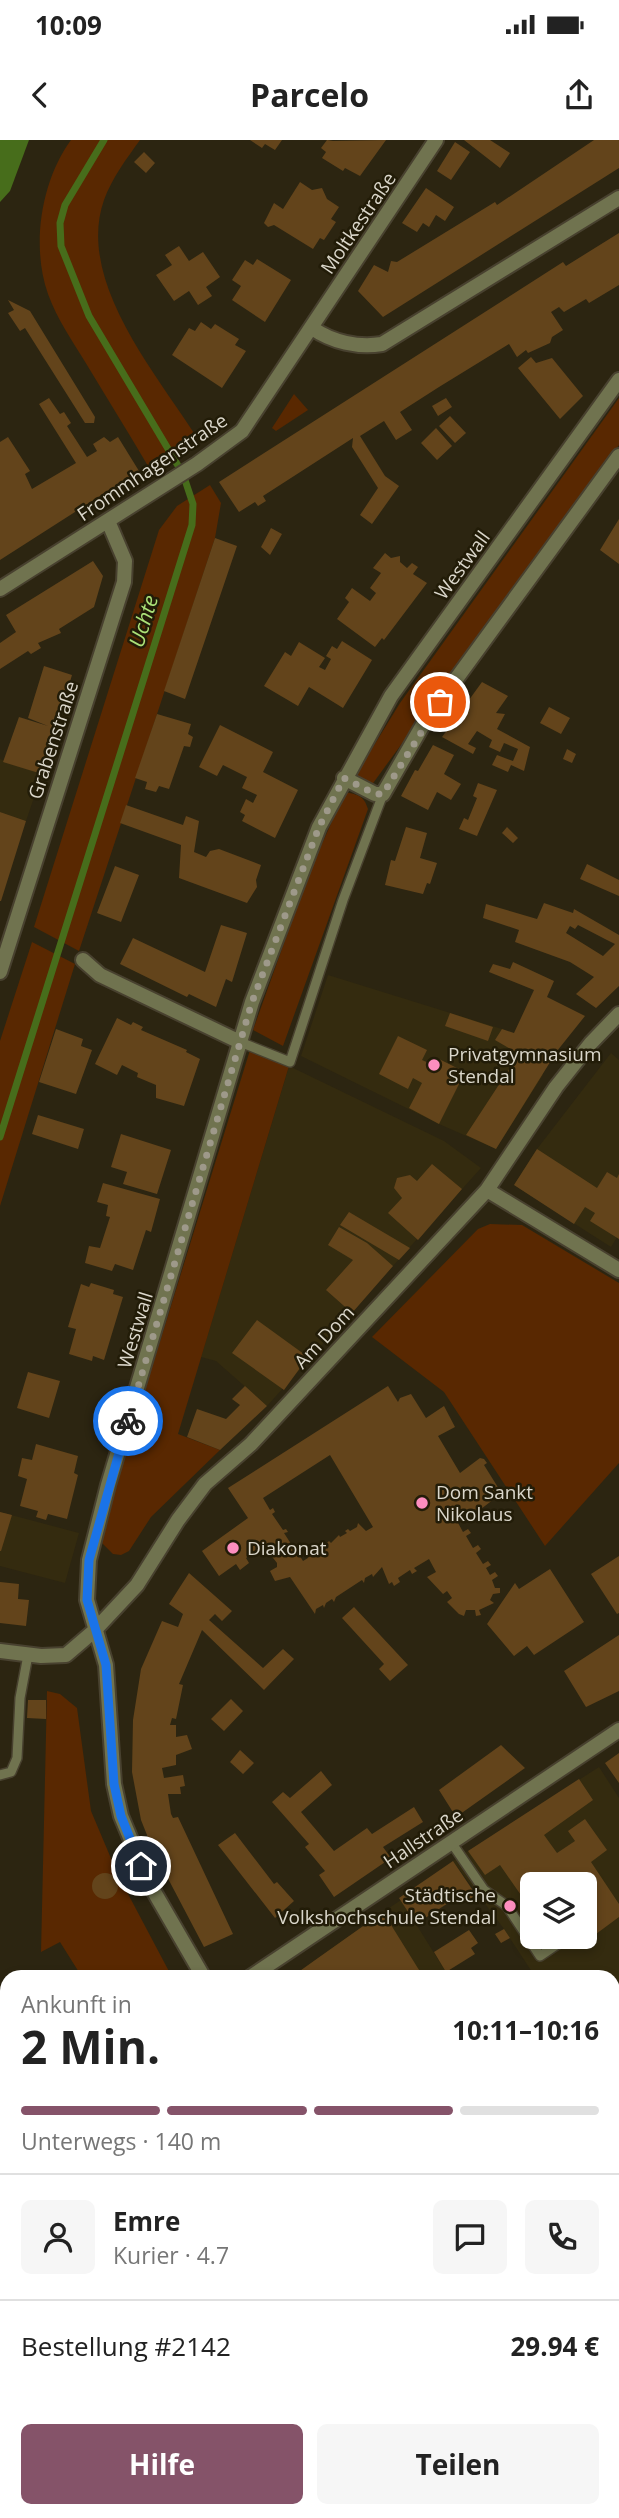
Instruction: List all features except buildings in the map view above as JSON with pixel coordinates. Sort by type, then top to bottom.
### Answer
[{"type":"street","name":"Moltkestraße","points":[[312,328],[436,140]]},
{"type":"street","points":[[312,328],[324,336],[341,341],[369,346],[382,344],[619,198]]},
{"type":"street","name":"Frommhagenstraße","points":[[0,589],[197,464],[242,431],[312,328]]},
{"type":"street","name":"Westwall","points":[[199,1970],[149,1883],[121,1816],[110,1751],[106,1665],[87,1600],[89,1560],[240,1042],[274,940],[319,827],[391,696],[619,380]]},
{"type":"street","points":[[344,778],[375,794],[383,794],[424,723],[619,456]]},
{"type":"street","name":"Grabenstraße","points":[[0,972],[6,930],[124,582],[125,561],[108,521]]},
{"type":"street","points":[[83,960],[100,975],[240,1042]]},
{"type":"street","name":"Am Dom","points":[[0,1651],[28,1655],[66,1655],[94,1631],[137,1585],[205,1484],[251,1444],[486,1190],[556,1087],[591,1043],[619,1014]]},
{"type":"street","points":[[486,1190],[619,1270]]},
{"type":"street","name":"Hallstraße","points":[[260,1970],[619,1730]]},
{"type":"lane","points":[[240,1042],[290,1062],[343,900],[383,794]]},
{"type":"lane","points":[[0,1775],[11,1772],[17,1758],[20,1698],[28,1655]]},
{"type":"lane","points":[[451,1842],[484,1890],[507,1906],[520,1926]]},
{"type":"lane","points":[[535,1949],[540,1956],[550,1949]]},
{"type":"shaded area","points":[[0,140],[29,140],[10,191],[0,202]]},
{"type":"shaded area","points":[[71,140],[140,140],[115,176],[104,200],[98,230],[101,262],[110,293],[124,324],[196,436],[148,466],[61,321],[48,294],[43,275],[40,235],[46,194],[52,175]]},
{"type":"shaded area","points":[[294,394],[308,410],[276,431],[272,428]]},
{"type":"shaded area","points":[[619,398],[619,445],[371,786],[359,780],[357,773],[400,703]]},
{"type":"shaded area","points":[[210,485],[221,503],[215,538],[79,951],[34,927],[159,530],[177,506]]},
{"type":"shaded area","points":[[0,759],[42,774],[26,821],[0,812]]},
{"type":"shaded area","points":[[345,792],[360,797],[368,809],[283,1046],[253,1030],[309,873]]},
{"type":"shaded area","points":[[32,942],[75,964],[0,1206],[0,1041]]},
{"type":"shaded area","name":"Privatgymnasium Stendal","points":[[328,975],[502,1029],[543,1075],[496,1149],[301,1056]]},
{"type":"shaded area","points":[[250,1050],[289,1066],[178,1434],[220,1450],[151,1517],[129,1551],[121,1555],[113,1554],[102,1543],[120,1471]]},
{"type":"shaded area","name":"Privatgymnasium Stendal","points":[[611,1053],[619,1060],[619,1234],[611,1247],[514,1185],[537,1149]]},
{"type":"shaded area","points":[[289,1066],[444,1141],[481,1168],[267,1406],[216,1361],[201,1357]]},
{"type":"shaded area","points":[[490,1224],[522,1225],[619,1283],[619,1463],[545,1546],[444,1392],[372,1337],[478,1229]]},
{"type":"shaded area","points":[[0,1512],[79,1533],[65,1583],[0,1566]]},
{"type":"shaded area","points":[[47,1691],[60,1694],[77,1708],[91,1811],[118,1875],[168,1970],[78,1970],[60,1942],[41,1952]]},
{"type":"shaded area","points":[[599,1767],[619,1798],[619,1970],[531,1970],[453,1861]]},
{"type":"shaded area","points":[[401,1900],[445,1970],[301,1970]]},
{"type":"waterway","name":"Uchte","points":[[0,1137],[192,525],[193,504],[183,474],[89,316],[61,246],[60,223],[65,205],[104,140]]},
{"type":"way so far","points":[[128,1421],[252,1002],[319,827],[344,778],[375,794],[383,794],[424,723],[440,702]]},
{"type":"place","name":"Privatgymnasium Stendal","points":[[434,1065]]},
{"type":"place","name":"Dom Sankt Nikolaus","points":[[422,1503]]},
{"type":"place","name":"Diakonat","points":[[233,1548]]},
{"type":"place","name":"Städtische Volkshochschule Stendal","points":[[510,1906]]},
{"type":"route","points":[[128,1421],[108,1485],[86,1580],[89,1614],[106,1665],[114,1784],[121,1816],[141,1866]]}]
